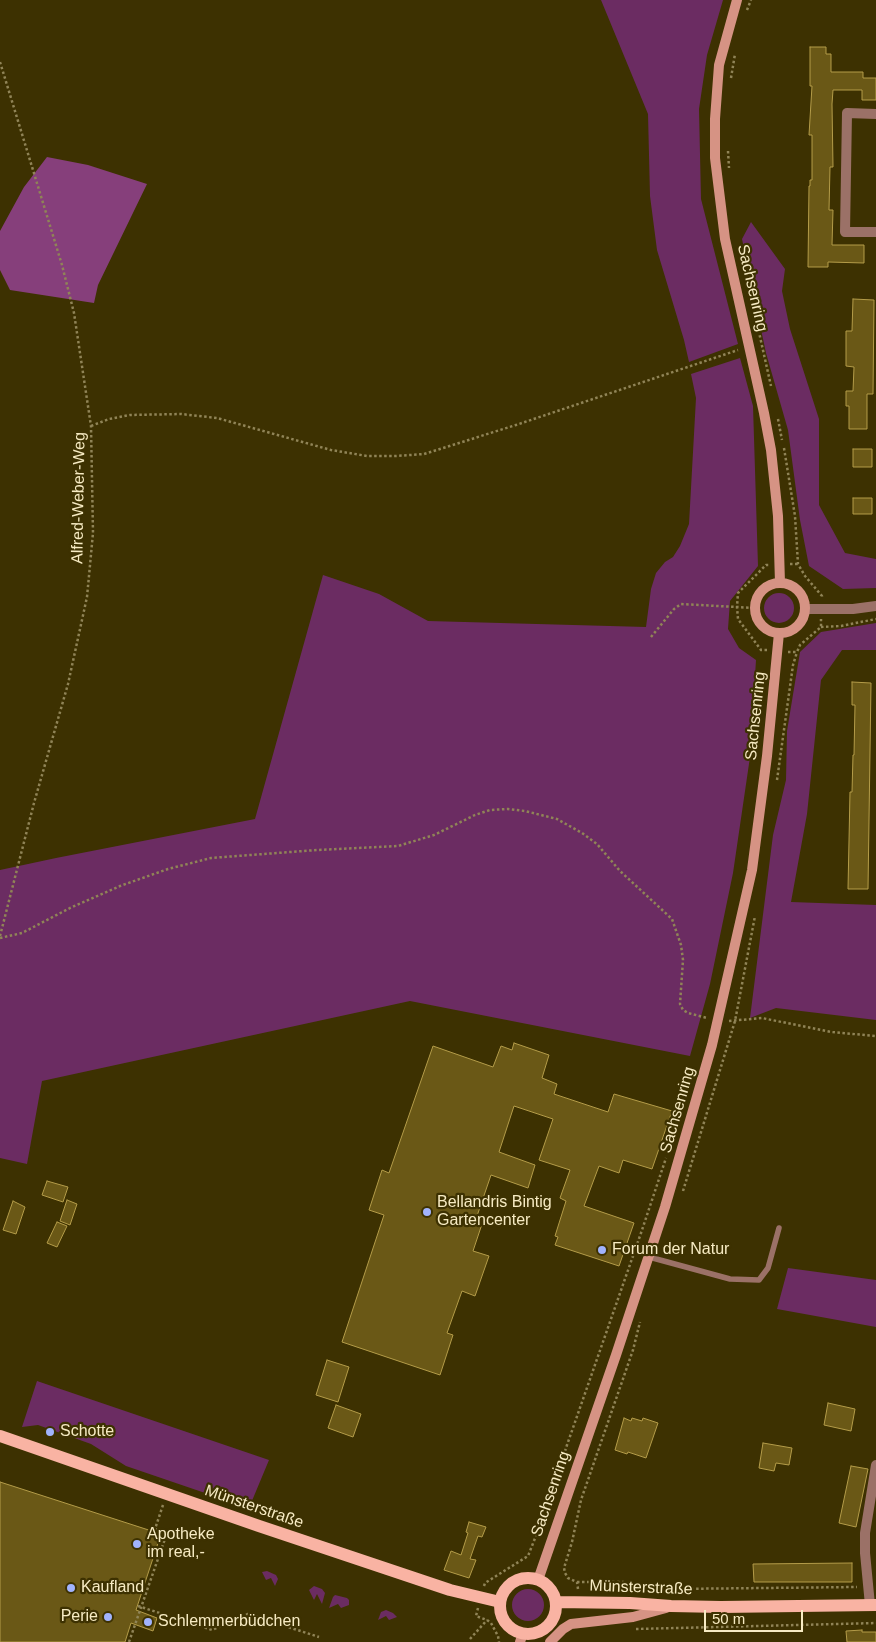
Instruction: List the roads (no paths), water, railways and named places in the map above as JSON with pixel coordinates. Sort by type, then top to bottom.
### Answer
[{"type":"main road","name":"Münsterstraße","points":[[0,1436],[450,1590],[500,1602]]},
{"type":"main road","points":[[531,1578],[538,1580],[543,1582],[552,1591],[556,1602],[555,1610],[549,1624],[521,1638],[507,1624],[500,1610],[500,1602],[506,1589],[517,1580],[531,1578]]},
{"type":"main road","name":"Münsterstraße","points":[[556,1602],[630,1603],[671,1606],[873,1605]]},
{"type":"street","name":"Sachsenring","points":[[737,0],[719,65],[714,119],[715,158],[725,239],[771,450],[778,516],[780,583]]},
{"type":"street","points":[[876,114],[847,113],[845,232],[876,232]]},
{"type":"street","points":[[780,583],[787,584],[798,591],[802,596],[805,609],[804,615],[797,626],[792,630],[779,633],[765,628],[756,616],[755,608],[756,600],[760,593],[773,584],[780,583]]},
{"type":"street","points":[[805,609],[853,609],[876,606]]},
{"type":"street","name":"Sachsenring","points":[[538,1580],[649,1257],[672,1186],[712,1046],[752,870],[767,756],[779,633]]},
{"type":"street","points":[[873,1605],[868,1587],[865,1533],[876,1465]]},
{"type":"street","points":[[550,1642],[571,1624],[633,1617],[671,1606]]},
{"type":"lane","points":[[649,1257],[730,1279],[759,1280],[768,1268],[779,1228]]},
{"type":"place","name":"Bellandris Bintig Gartencenter","points":[[427,1212]]},
{"type":"place","name":"Forum der Natur","points":[[602,1250]]},
{"type":"place","name":"Schotte","points":[[50,1432]]},
{"type":"place","name":"Apotheke im real,-","points":[[137,1544]]},
{"type":"place","name":"Kaufland","points":[[71,1588]]},
{"type":"place","name":"Perie","points":[[108,1617]]},
{"type":"place","name":"Schlemmerbüdchen","points":[[148,1622]]}]
